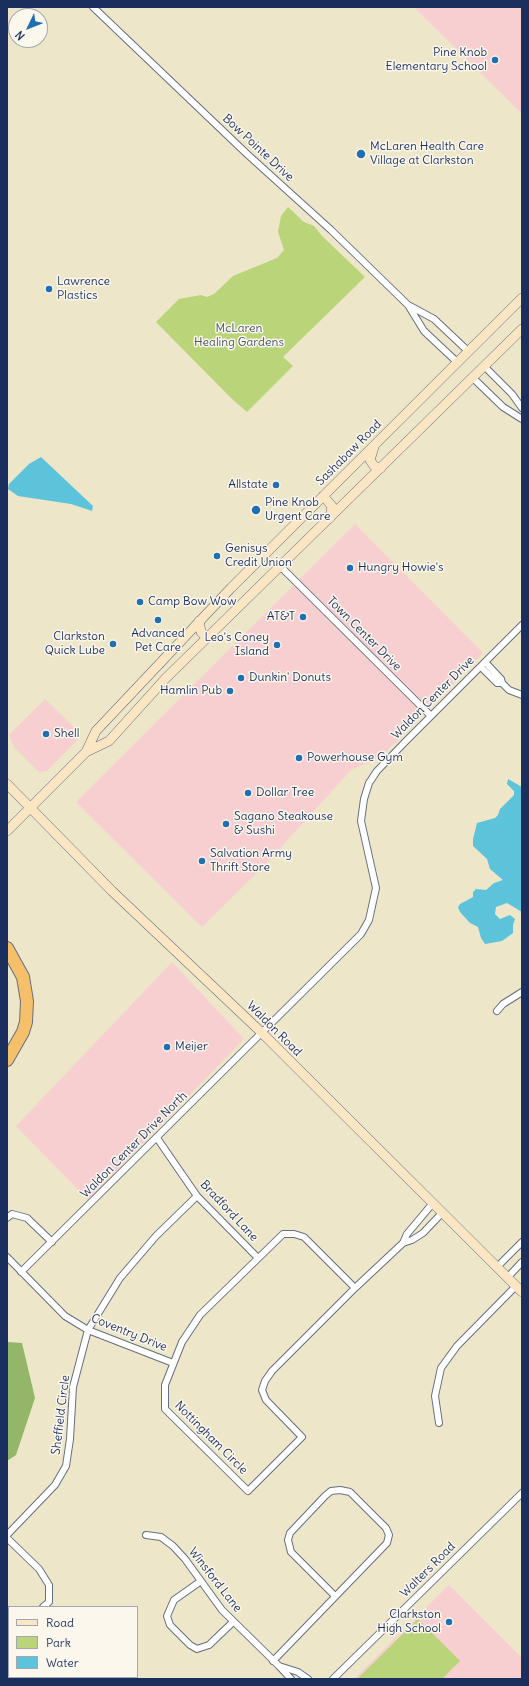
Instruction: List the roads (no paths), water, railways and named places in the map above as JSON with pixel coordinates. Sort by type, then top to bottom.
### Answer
[{"type":"highway","points":[[7,948],[23,977],[27,1001],[26,1022],[23,1032],[7,1060]]},
{"type":"main road","name":"Sashabaw Road","points":[[7,830],[31,808],[86,752],[96,731],[200,621],[522,298]]},
{"type":"main road","name":"Sashabaw Road","points":[[86,752],[109,741],[165,679],[329,520],[522,329]]},
{"type":"main road","points":[[375,444],[370,460],[374,466],[381,468]]},
{"type":"main road","points":[[323,496],[332,506],[329,520]]},
{"type":"main road","points":[[200,621],[201,632],[205,636],[210,636]]},
{"type":"main road","points":[[120,706],[131,716]]},
{"type":"main road","name":"Waldon Road","points":[[7,784],[112,891],[261,1032],[519,1289]]},
{"type":"street","name":"Bow Pointe Drive","points":[[93,7],[247,154],[331,230],[408,305],[424,331],[457,362]]},
{"type":"street","name":"Bow Pointe Drive","points":[[408,305],[434,319],[468,351]]},
{"type":"street","points":[[484,366],[512,394],[522,408]]},
{"type":"street","points":[[472,378],[503,408],[522,419]]},
{"type":"street","name":"Town Center Drive","points":[[281,567],[431,716]]},
{"type":"street","name":"Waldon Center Drive","points":[[261,1032],[361,934],[369,920],[376,888],[361,821],[364,799],[370,783],[377,771],[522,625]]},
{"type":"street","points":[[483,664],[501,679],[502,683],[509,690],[522,696]]},
{"type":"street","points":[[497,1010],[503,1004],[522,992]]},
{"type":"street","name":"Waldon Center Drive North","points":[[21,1272],[157,1138],[261,1032]]},
{"type":"street","name":"Bradford Lane","points":[[157,1138],[197,1196],[258,1258]]},
{"type":"street","name":"Sheffield Circle","points":[[7,1535],[55,1485],[66,1466],[70,1439],[73,1387],[88,1330],[120,1278],[156,1236],[197,1196]]},
{"type":"street","name":"Nottingham Circle","points":[[355,1288],[308,1240],[294,1234],[283,1234],[200,1315],[182,1342],[165,1385],[165,1409],[248,1491],[302,1437],[266,1400],[262,1390],[265,1381],[272,1371],[355,1288],[403,1243],[407,1234],[433,1203]]},
{"type":"street","name":"Nottingham Circle","points":[[403,1243],[412,1240],[423,1233],[442,1213]]},
{"type":"street","points":[[7,1218],[12,1214],[27,1218],[52,1242]]},
{"type":"street","points":[[497,1267],[522,1242]]},
{"type":"street","name":"Coventry Drive","points":[[7,1257],[65,1316],[88,1330],[173,1363]]},
{"type":"street","points":[[507,1278],[522,1262]]},
{"type":"street","points":[[439,1423],[435,1396],[441,1368],[457,1346],[519,1289]]},
{"type":"street","points":[[273,1661],[387,1544],[389,1535],[386,1528],[350,1492],[340,1490],[331,1492],[325,1496],[290,1533],[288,1540],[291,1552],[335,1596]]},
{"type":"street","name":"Walters Road","points":[[333,1679],[522,1493]]},
{"type":"street","name":"Winsford Lane","points":[[146,1535],[162,1537],[173,1546],[185,1559],[222,1610],[291,1679]]},
{"type":"street","points":[[7,1538],[39,1569],[49,1585],[49,1602],[45,1606]]},
{"type":"street","points":[[201,1581],[174,1600],[167,1616],[170,1625],[190,1645],[198,1648],[209,1645],[233,1622]]},
{"type":"street","name":"Winsford Lane","points":[[278,1666],[298,1672],[308,1679]]},
{"type":"water","points":[[41,457],[93,506],[92,511],[71,504],[18,496],[8,489],[9,484],[29,464]]},
{"type":"water","points":[[508,779],[522,787],[522,912],[507,903],[496,907],[495,914],[500,919],[510,915],[515,919],[513,933],[502,941],[485,944],[481,938],[478,927],[470,923],[460,912],[458,907],[460,904],[473,897],[473,892],[476,889],[486,890],[494,883],[503,880],[490,869],[487,859],[473,846],[473,839],[477,823],[495,818],[500,809],[514,795],[514,791],[507,784]]},
{"type":"place","name":"Pine Knob Elementary School","points":[[495,60]]},
{"type":"place","name":"McLaren Health Care Village at Clarkston","points":[[361,154]]},
{"type":"place","name":"Lawrence Plastics","points":[[49,289]]},
{"type":"place","name":"Allstate","points":[[276,485]]},
{"type":"place","name":"Pine Knob Urgent Care","points":[[256,510]]},
{"type":"place","name":"Genisys Credit Union","points":[[217,556]]},
{"type":"place","name":"Hungry Howie's","points":[[350,568]]},
{"type":"place","name":"Camp Bow Wow","points":[[140,602]]},
{"type":"place","name":"AT&T","points":[[303,617]]},
{"type":"place","name":"Advanced Pet Care","points":[[158,620]]},
{"type":"place","name":"Clarkston Quick Lube","points":[[113,644]]},
{"type":"place","name":"Leo's Coney Island","points":[[277,645]]},
{"type":"place","name":"Dunkin' Donuts","points":[[241,678]]},
{"type":"place","name":"Hamlin Pub","points":[[230,691]]},
{"type":"place","name":"Shell","points":[[46,734]]},
{"type":"place","name":"Powerhouse Gym","points":[[299,758]]},
{"type":"place","name":"Dollar Tree","points":[[248,793]]},
{"type":"place","name":"Sagano Steakouse & Sushi","points":[[226,824]]},
{"type":"place","name":"Salvation Army Thrift Store","points":[[202,861]]},
{"type":"place","name":"Meijer","points":[[167,1047]]},
{"type":"place","name":"Clarkston High School","points":[[449,1622]]},
{"type":"park label","name":"McLaren Healing Gardens","points":[[239,336]]}]
